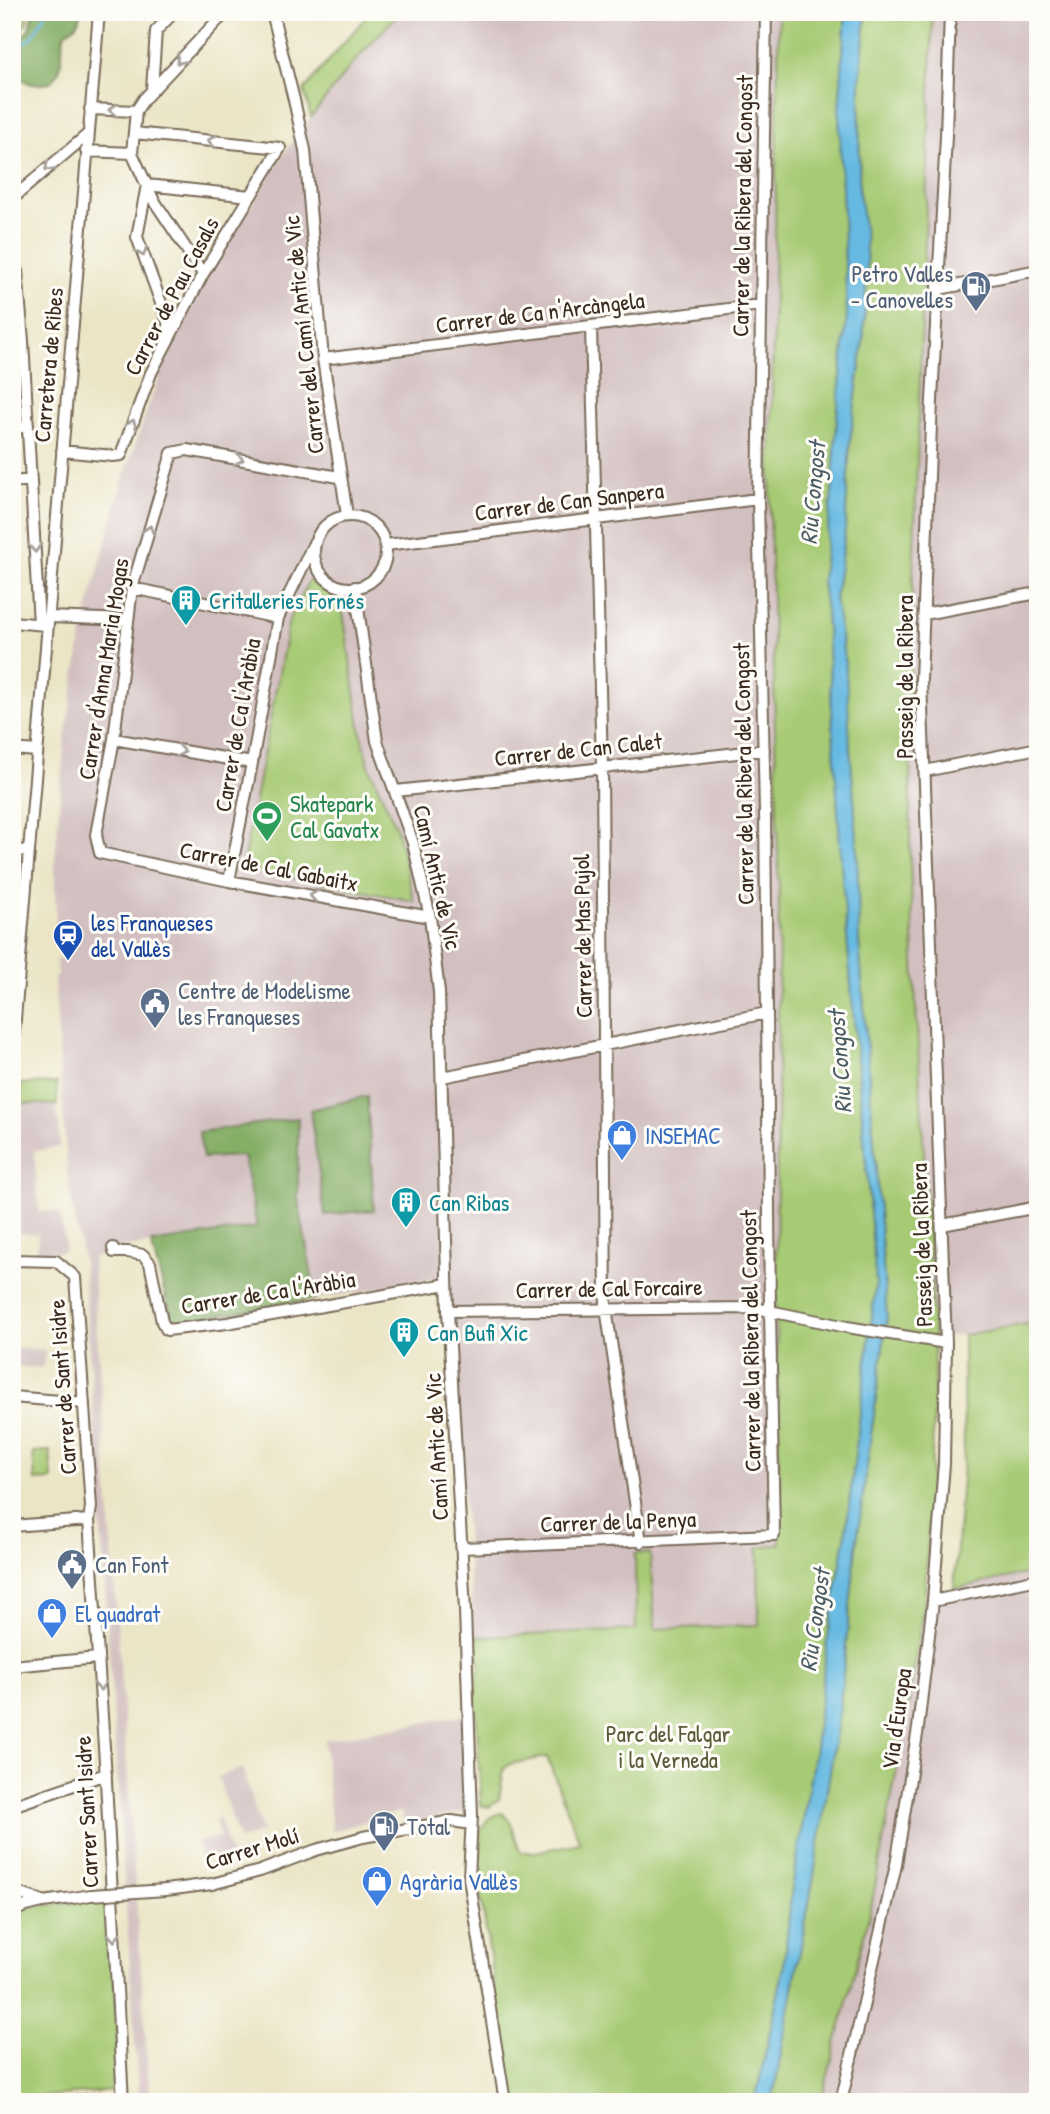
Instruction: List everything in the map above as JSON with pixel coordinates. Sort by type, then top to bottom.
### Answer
[{"type":"street","name":"Carretera de Ribes","points":[[12,1055],[45,622],[99,12]]},
{"type":"street","points":[[152,89],[156,31],[174,12]]},
{"type":"street","points":[[203,274],[153,199],[132,153],[136,111],[152,89],[219,19],[229,12]]},
{"type":"street","name":"Carrer del Camí Antic de Vic","points":[[272,12],[305,150],[323,359],[346,515]]},
{"type":"street","name":"Carrer de la Ribera del Congost","points":[[766,12],[758,499],[775,1311],[774,1535]]},
{"type":"street","name":"Passeig de la Ribera","points":[[946,1343],[921,680],[950,12]]},
{"type":"street","points":[[90,109],[136,111]]},
{"type":"street","name":"Carrer de Pau Casals","points":[[62,451],[121,455],[150,373],[203,274],[279,148],[134,133]]},
{"type":"street","points":[[12,200],[87,135]]},
{"type":"street","points":[[86,151],[132,153]]},
{"type":"street","points":[[147,185],[250,196]]},
{"type":"street","points":[[147,185],[137,237],[169,325],[167,342]]},
{"type":"street","points":[[12,210],[31,480],[45,622]]},
{"type":"street","points":[[939,289],[1038,270]]},
{"type":"street","name":"Carrer de Ca n'Arcàngela","points":[[323,359],[761,305]]},
{"type":"street","name":"Carrer de Mas Pujol","points":[[591,327],[602,768],[606,1308],[641,1542]]},
{"type":"street","points":[[12,430],[27,425]]},
{"type":"street","name":"Carrer d'Anna Maria Mogas","points":[[100,853],[96,835],[114,739],[132,588],[172,453],[187,450],[339,477]]},
{"type":"street","points":[[12,482],[31,480]]},
{"type":"street","name":"Carrer de Can Sanpera","points":[[386,545],[758,499]]},
{"type":"street","points":[[346,515],[357,516],[372,523],[383,536],[386,545],[383,566],[377,577],[365,585],[355,587],[333,583],[319,570],[314,559],[315,541],[321,530],[334,519],[346,515]]},
{"type":"street","name":"Carrer de Ca l'Aràbia","points":[[229,881],[278,618],[315,541]]},
{"type":"street","points":[[296,580],[319,570]]},
{"type":"street","name":"Camí Antic de Vic","points":[[355,587],[377,741],[413,844],[430,917],[439,992],[448,1311],[463,1548],[471,1824],[469,1878],[505,2102]]},
{"type":"street","points":[[132,588],[278,618]]},
{"type":"street","points":[[924,614],[1038,593]]},
{"type":"street","points":[[12,622],[128,620]]},
{"type":"street","points":[[114,739],[252,763]]},
{"type":"street","points":[[925,771],[1038,748]]},
{"type":"street","points":[[12,749],[37,751]]},
{"type":"street","name":"Carrer de Can Calet","points":[[396,791],[764,750]]},
{"type":"street","points":[[12,850],[29,851]]},
{"type":"street","name":"Carrer de Cal Gabaitx","points":[[100,853],[229,881],[430,917]]},
{"type":"street","points":[[442,1077],[767,1013]]},
{"type":"street","points":[[942,1225],[1038,1207]]},
{"type":"street","name":"Carrer de Ca l'Aràbia","points":[[113,1248],[114,1252],[144,1255],[150,1263],[162,1322],[167,1330],[227,1323],[447,1284]]},
{"type":"street","name":"Carrer de Sant Isidre","points":[[12,1260],[56,1261],[75,1278],[91,1507],[89,1520]]},
{"type":"street","name":"Carrer de Cal Forcaire","points":[[448,1311],[755,1308],[946,1343]]},
{"type":"street","name":"Via d'Europa","points":[[842,2099],[896,1865],[918,1727],[933,1601],[944,1464],[946,1343]]},
{"type":"street","points":[[12,1397],[84,1403]]},
{"type":"street","points":[[12,1526],[89,1520]]},
{"type":"street","name":"Carrer Sant Isidre","points":[[89,1520],[123,2099]]},
{"type":"street","name":"Carrer de la Penya","points":[[463,1548],[774,1535]]},
{"type":"street","points":[[933,1601],[1038,1579]]},
{"type":"street","points":[[12,1666],[98,1658]]},
{"type":"street","points":[[12,1806],[106,1774]]},
{"type":"street","name":"Carrer Molí","points":[[12,1911],[42,1901],[212,1885],[363,1837],[452,1821],[471,1824]]},
{"type":"street","name":"Carrer Molí","points":[[12,1891],[42,1901]]},
{"type":"street","points":[[61,2102],[123,2099]]},
{"type":"shaded area","points":[[400,12],[779,12],[770,513],[779,896],[776,1297],[780,1544],[758,1549],[759,1625],[655,1629],[650,1553],[635,1554],[636,1630],[475,1637],[445,1277],[171,1324],[151,1244],[120,1248],[92,1258],[150,2102],[139,2102],[83,1259],[68,1184],[54,976],[57,976],[57,959],[62,959],[61,941],[56,941],[55,859],[65,739],[84,622],[124,476],[164,363],[209,273],[284,153],[354,62]]},
{"type":"shaded area","points":[[933,12],[1038,12],[1038,1322],[963,1335],[934,1336],[910,858],[911,632]]},
{"type":"shaded area","points":[[20,1103],[57,1105],[60,1147],[34,1151],[39,1212],[60,1213],[64,1251],[37,1255],[38,1234],[12,1233],[12,1174]]},
{"type":"shaded area","points":[[12,1348],[45,1350],[43,1368],[12,1366]]},
{"type":"shaded area","points":[[1038,1571],[1038,2102],[821,2102],[871,1908],[906,1721],[925,1596]]},
{"type":"shaded area","points":[[467,1715],[467,1811],[404,1824],[402,1811],[332,1831],[324,1740]]},
{"type":"shaded area","points":[[242,1768],[262,1832],[239,1840],[218,1777]]},
{"type":"shaded area","points":[[220,1818],[231,1855],[201,1860],[197,1841],[220,1837],[215,1819]]},
{"type":"green space","points":[[12,12],[30,12],[26,24],[12,36]]},
{"type":"green space","points":[[34,12],[81,12],[76,25],[65,33],[57,75],[44,84],[33,84],[12,75],[12,43],[28,31]]},
{"type":"green space","points":[[370,12],[400,12],[354,62],[311,117],[304,90]]},
{"type":"green space","name":"Parc del Falgar i la Verneda","points":[[779,12],[846,12],[839,111],[847,315],[822,581],[842,877],[876,1283],[845,1539],[827,1643],[815,1749],[791,1896],[784,1967],[755,2102],[513,2102],[475,1860],[479,1838],[488,1820],[502,1813],[512,1826],[521,1852],[535,1852],[580,1843],[547,1757],[510,1764],[504,1769],[499,1799],[489,1807],[481,1806],[475,1685],[480,1665],[475,1637],[636,1630],[635,1554],[650,1553],[655,1629],[759,1625],[758,1548],[780,1544],[776,1297],[779,896],[770,513]]},
{"type":"green space","points":[[866,12],[933,12],[911,632],[910,858],[934,1336],[934,1414],[925,1596],[906,1721],[871,1908],[821,2102],[772,2102],[813,1881],[839,1713],[856,1547],[887,1318],[859,941],[857,839],[845,663],[835,599],[844,537],[850,441],[863,343],[867,269],[859,196],[860,83]]},
{"type":"green space","points":[[309,581],[315,581],[325,591],[341,598],[361,733],[369,766],[396,827],[414,901],[242,868],[289,620]]},
{"type":"green space","points":[[57,1083],[57,1105],[20,1103],[21,1084]]},
{"type":"green space","points":[[367,1096],[374,1210],[325,1215],[310,1110]]},
{"type":"green space","points":[[298,1118],[298,1199],[316,1299],[173,1323],[151,1243],[257,1227],[243,1156],[203,1158],[199,1132]]},
{"type":"green space","points":[[1038,1322],[1038,1571],[954,1589],[964,1451],[963,1335]]},
{"type":"green space","points":[[50,1451],[52,1480],[35,1481],[33,1452]]},
{"type":"green space","points":[[111,1899],[120,2082],[112,2091],[12,2099],[12,2003],[18,1913],[28,1907]]},
{"type":"water","points":[[846,12],[866,12],[860,83],[859,192],[867,269],[863,343],[850,441],[845,531],[835,599],[848,700],[857,839],[859,941],[887,1318],[856,1547],[839,1713],[813,1881],[772,2102],[755,2102],[784,1967],[791,1896],[815,1749],[827,1643],[845,1539],[876,1283],[842,877],[822,581],[847,315],[839,111]]},
{"type":"waterway","points":[[12,48],[32,38],[46,12]]},
{"type":"place","name":"Petro Valles - Canovelles","points":[[976,313]]},
{"type":"place","name":"Critalleries Fornés","points":[[186,627]]},
{"type":"place","name":"Skatepark Cal Gavatx","points":[[267,843]]},
{"type":"place","name":"les Franqueses del Vallès","points":[[68,962]]},
{"type":"place","name":"Centre de Modelisme les Franqueses","points":[[155,1030]]},
{"type":"place","name":"INSEMAC","points":[[622,1162]]},
{"type":"place","name":"Can Ribas","points":[[406,1229]]},
{"type":"place","name":"Can Bufi Xic","points":[[404,1359]]},
{"type":"place","name":"Can Font","points":[[72,1591]]},
{"type":"place","name":"El quadrat","points":[[52,1640]]},
{"type":"place","name":"Total","points":[[384,1853]]},
{"type":"place","name":"Agrària Vallès","points":[[377,1908]]},
{"type":"water label","name":"Riu Congost","points":[[812,493]]},
{"type":"water label","name":"Riu Congost","points":[[839,1062]]},
{"type":"water label","name":"Riu Congost","points":[[814,1620]]}]
